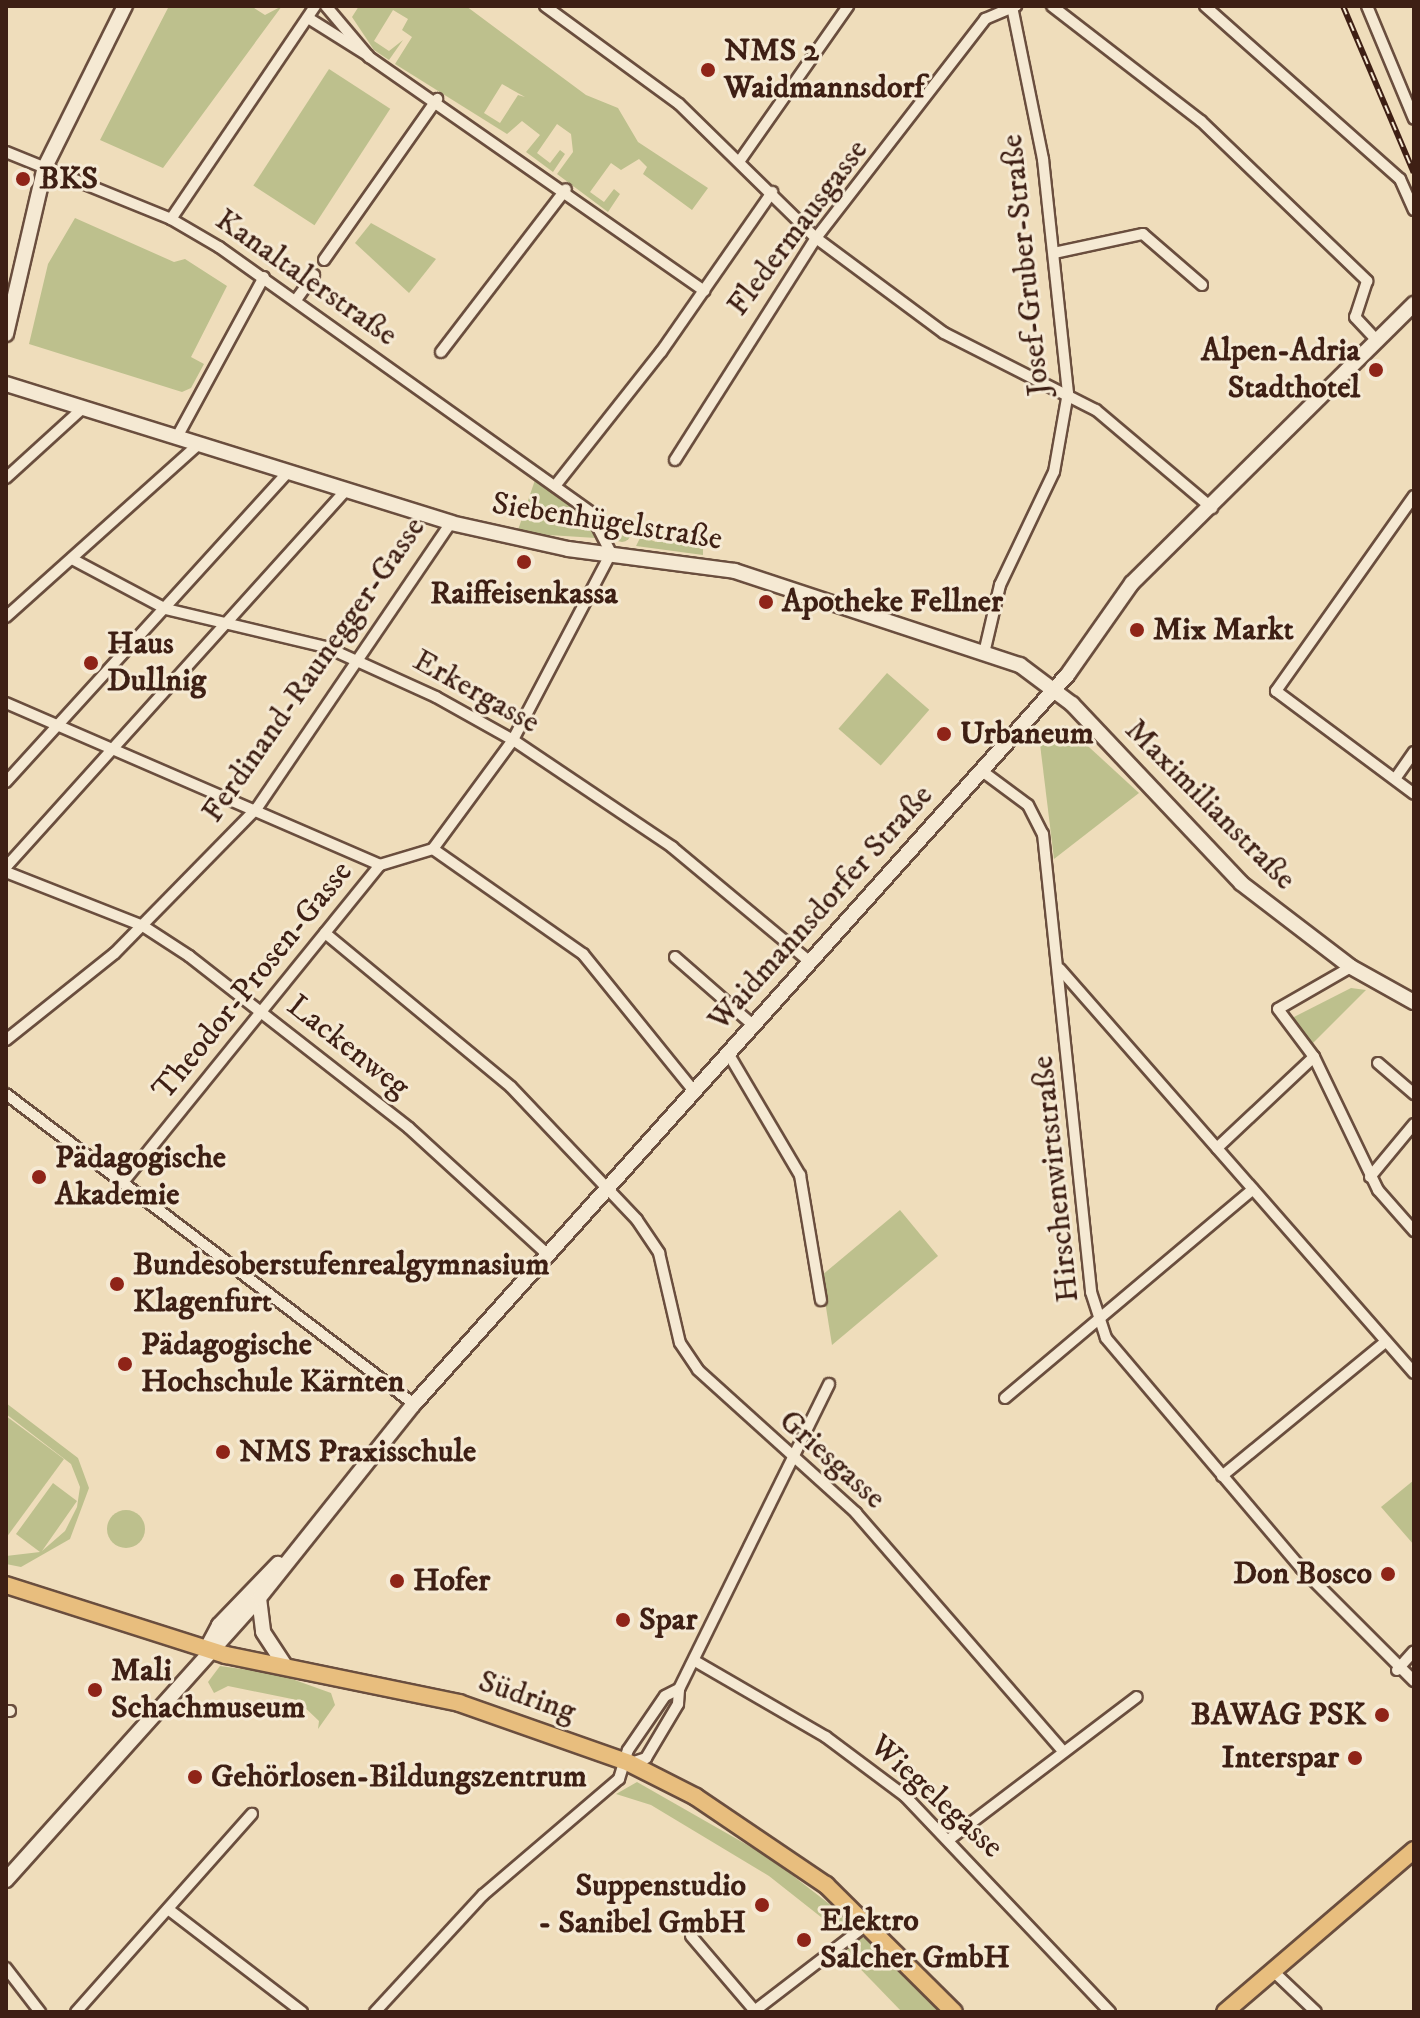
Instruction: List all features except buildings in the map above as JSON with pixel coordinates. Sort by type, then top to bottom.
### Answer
[{"type":"main road","name":"Südring","points":[[6,1585],[207,1648],[459,1703],[629,1763],[776,1848],[871,1922],[954,2012]]},
{"type":"main road","points":[[1225,2012],[1414,1850]]},
{"type":"street","points":[[6,334],[45,167],[125,6]]},
{"type":"street","points":[[171,219],[315,6]]},
{"type":"street","points":[[326,6],[369,57]]},
{"type":"street","points":[[545,6],[741,159],[816,238],[944,333],[1068,393],[1212,508]]},
{"type":"street","points":[[741,159],[848,6]]},
{"type":"street","name":"Fledermausgasse","points":[[675,460],[816,238],[985,19],[1014,6]]},
{"type":"street","name":"Josef-Gruber-Straße","points":[[985,649],[1000,585],[1054,472],[1068,393],[1054,253],[1014,6]]},
{"type":"street","points":[[1052,6],[1201,121],[1367,281],[1355,317],[1377,341]]},
{"type":"street","points":[[1205,6],[1400,179],[1414,210]]},
{"type":"street","points":[[1367,6],[1414,119]]},
{"type":"street","points":[[308,18],[437,99],[704,291]]},
{"type":"street","points":[[324,260],[437,99]]},
{"type":"street","name":"Kanaltalerstraße","points":[[6,152],[171,219],[264,277],[597,518],[611,553]]},
{"type":"street","points":[[441,352],[566,189]]},
{"type":"street","points":[[555,486],[704,291],[772,192]]},
{"type":"street","points":[[1054,253],[1143,234],[1202,285]]},
{"type":"street","points":[[296,300],[314,275]]},
{"type":"street","points":[[177,437],[264,277]]},
{"type":"street","name":"Waidmannsdorfer Straße","points":[[207,1648],[259,1598],[282,1562],[414,1404],[1056,688],[1118,600],[1414,304]]},
{"type":"street","name":"Siebenhügelstraße","points":[[6,384],[451,523],[611,553],[735,571],[985,649],[1056,688]]},
{"type":"street","points":[[6,478],[83,408]]},
{"type":"street","points":[[6,617],[199,444]]},
{"type":"street","points":[[6,782],[288,472]]},
{"type":"street","points":[[6,870],[346,490]]},
{"type":"street","points":[[1414,496],[1276,687],[1281,700],[1414,794]]},
{"type":"street","name":"Ferdinand-Raunegger-Gasse","points":[[6,1040],[143,926],[257,808],[451,523]]},
{"type":"street","points":[[611,553],[513,740],[433,849],[583,954],[694,1091]]},
{"type":"street","name":"Erkergasse","points":[[72,559],[166,609],[228,622],[359,659],[513,740],[672,847],[809,961]]},
{"type":"street","name":"Maximilianstraße","points":[[1056,688],[1232,875],[1351,967],[1414,1002]]},
{"type":"street","points":[[6,703],[55,728],[257,808],[380,865]]},
{"type":"street","points":[[1395,779],[1414,752]]},
{"type":"street","name":"Hirschenwirtstraße","points":[[982,771],[1038,819],[1060,969],[1098,1321],[1222,1476],[1397,1670],[1414,1681]]},
{"type":"street","name":"Theodor-Prosen-Gasse","points":[[123,1182],[380,865],[433,849]]},
{"type":"street","name":"Lackenweg","points":[[6,870],[143,926],[261,1012],[409,1128],[548,1255]]},
{"type":"street","name":"Griesgasse","points":[[325,933],[504,1081],[606,1190],[659,1253],[680,1343],[698,1370],[865,1523],[1062,1750]]},
{"type":"street","points":[[675,957],[753,1025]]},
{"type":"street","points":[[1351,967],[1278,1009],[1314,1057],[1370,1177],[1414,1231]]},
{"type":"street","points":[[1060,969],[1414,1373]]},
{"type":"street","points":[[728,1053],[800,1175],[821,1300]]},
{"type":"street","points":[[1217,1148],[1314,1057]]},
{"type":"street","points":[[1378,1063],[1414,1094]]},
{"type":"street","points":[[6,1094],[414,1404]]},
{"type":"street","points":[[1370,1177],[1414,1124]]},
{"type":"street","points":[[1005,1398],[1253,1189]]},
{"type":"street","points":[[1222,1476],[1385,1342]]},
{"type":"street","points":[[375,2012],[483,1895],[629,1763],[646,1758],[678,1704],[679,1689],[695,1661],[790,1454],[829,1384]]},
{"type":"street","name":"Waidmannsdorfer Straße","points":[[6,1880],[207,1648],[254,1584],[282,1562]]},
{"type":"street","points":[[259,1598],[263,1632],[286,1667]]},
{"type":"street","points":[[1397,1670],[1414,1651]]},
{"type":"street","name":"Wiegelegasse","points":[[695,1661],[826,1737],[951,1838],[1110,2012]]},
{"type":"street","points":[[629,1763],[628,1750],[665,1696],[679,1689]]},
{"type":"street","points":[[951,1838],[1062,1750],[1137,1697]]},
{"type":"street","points":[[76,2012],[252,1814]]},
{"type":"street","points":[[168,1909],[302,2012]]},
{"type":"street","points":[[691,1936],[754,2012],[871,1922]]},
{"type":"street","points":[[6,1968],[40,2012]]},
{"type":"street","points":[[1273,1971],[1316,2012]]},
{"type":"green space","points":[[169,6],[251,6],[265,15],[282,6],[163,168],[100,140]]},
{"type":"green space","points":[[359,6],[466,6],[586,95],[618,108],[638,142],[708,188],[692,210],[643,174],[647,167],[639,159],[621,170],[611,163],[590,192],[604,202],[614,189],[620,194],[608,212],[557,174],[573,152],[571,134],[557,124],[537,153],[550,163],[560,150],[565,154],[553,172],[526,152],[540,135],[522,121],[507,134],[395,64],[412,37],[402,30],[408,19],[393,10],[374,41],[389,51],[403,40],[389,60],[374,50],[352,17]],"holes":[[[502,84],[525,97],[518,95],[500,123],[484,113]]]},
{"type":"green space","points":[[329,69],[390,109],[315,225],[253,186]]},
{"type":"green space","points":[[75,218],[174,262],[185,259],[227,286],[191,357],[204,364],[191,388],[182,392],[29,344],[48,264]]},
{"type":"green space","points":[[371,223],[436,259],[409,293],[355,243]]},
{"type":"green space","points":[[535,480],[591,520],[596,538],[517,533]]},
{"type":"green space","points":[[622,524],[631,533],[622,542],[613,533]]},
{"type":"green space","points":[[659,534],[703,549],[703,555],[636,546],[641,536],[656,542]]},
{"type":"green space","points":[[887,673],[929,710],[881,766],[838,729]]},
{"type":"green space","points":[[1065,725],[1139,793],[1054,859],[1040,744]]},
{"type":"green space","points":[[1351,988],[1366,990],[1311,1045],[1292,1018]]},
{"type":"green space","points":[[900,1210],[938,1256],[832,1345],[821,1276]]},
{"type":"green space","points":[[6,1403],[78,1458],[89,1488],[70,1539],[21,1567],[6,1564],[6,1556],[40,1552],[16,1534],[53,1483],[77,1501],[42,1551],[65,1531],[77,1507],[80,1487],[71,1464],[6,1414]]},
{"type":"green space","points":[[6,1416],[64,1459],[6,1538]]},
{"type":"green space","points":[[1414,1480],[1414,1545],[1381,1507]]},
{"type":"green space","points":[[126,1510],[140,1515],[145,1529],[140,1543],[126,1548],[112,1543],[107,1529],[112,1515]]},
{"type":"green space","points":[[220,1666],[278,1674],[331,1693],[335,1705],[318,1729],[319,1721],[297,1700],[228,1686],[214,1693],[208,1682]]},
{"type":"green space","points":[[637,1782],[770,1858],[850,1920],[850,1930],[845,1936],[769,1876],[651,1805],[616,1794]]},
{"type":"green space","points":[[860,1937],[873,1940],[939,2012],[902,2012],[843,1951]]},
{"type":"railway","points":[[1343,6],[1414,173]]},
{"type":"place","name":"NMS 2 Waidmannsdorf","points":[[708,70]]},
{"type":"place","name":"BKS","points":[[23,179]]},
{"type":"place","name":"Alpen-Adria Stadthotel","points":[[1376,370]]},
{"type":"place","name":"Raiffeisenkassa","points":[[524,562]]},
{"type":"place","name":"Apotheke Fellner","points":[[766,602]]},
{"type":"place","name":"Mix Markt","points":[[1137,630]]},
{"type":"place","name":"Haus Dullnig","points":[[91,663]]},
{"type":"place","name":"Urbaneum","points":[[944,734]]},
{"type":"place","name":"Pädagogische Akademie","points":[[39,1177]]},
{"type":"place","name":"Bundesoberstufenrealgymnasium Klagenfurt","points":[[117,1284]]},
{"type":"place","name":"Pädagogische Hochschule Kärnten","points":[[125,1364]]},
{"type":"place","name":"NMS Praxisschule","points":[[223,1452]]},
{"type":"place","name":"Don Bosco","points":[[1388,1574]]},
{"type":"place","name":"Hofer","points":[[397,1581]]},
{"type":"place","name":"Spar","points":[[623,1620]]},
{"type":"place","name":"Mali Schachmuseum","points":[[95,1690]]},
{"type":"place","name":"BAWAG PSK","points":[[1382,1715]]},
{"type":"place","name":"Interspar","points":[[1355,1758]]},
{"type":"place","name":"Gehörlosen-Bildungszentrum","points":[[195,1777]]},
{"type":"place","name":"Suppenstudio - Sanibel GmbH","points":[[762,1905]]},
{"type":"place","name":"Elektro Salcher GmbH","points":[[804,1940]]}]
